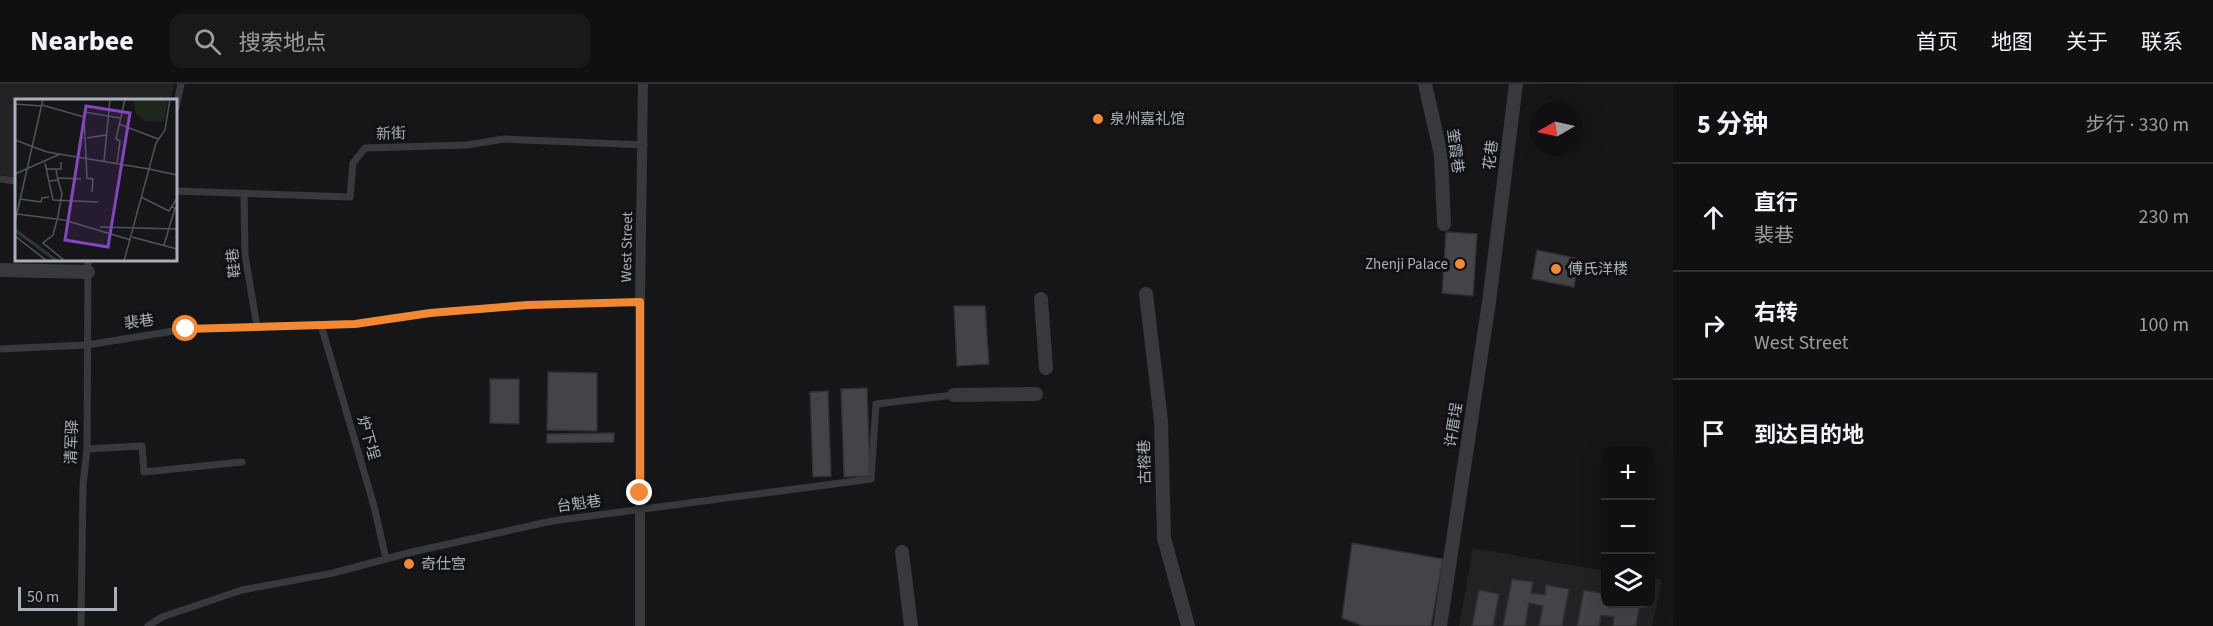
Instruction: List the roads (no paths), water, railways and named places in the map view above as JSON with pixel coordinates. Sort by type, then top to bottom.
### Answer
[{"type":"street","name":"West Street","points":[[640,626],[643,84]]},
{"type":"street","name":"奎霞巷","points":[[1425,84],[1441,155],[1444,224]]},
{"type":"street","name":"花巷","points":[[1498,229],[1516,84]]},
{"type":"street","name":"许厝埕","points":[[1440,626],[1498,229]]},
{"type":"street","points":[[0,270],[88,266]]},
{"type":"street","name":"古榕巷","points":[[1146,294],[1161,421],[1164,538],[1188,626]]},
{"type":"street","points":[[1041,299],[1046,368]]},
{"type":"street","points":[[954,395],[1036,394]]},
{"type":"street","points":[[902,552],[911,626]]},
{"type":"lane","points":[[177,103],[181,84]]},
{"type":"lane","name":"新街","points":[[177,191],[350,197],[353,163],[365,148],[467,146],[504,139],[644,145]]},
{"type":"lane","points":[[0,180],[15,181]]},
{"type":"lane","name":"鞋巷","points":[[244,194],[245,255],[257,327]]},
{"type":"lane","name":"清军驿","points":[[81,626],[83,485],[87,449],[88,266]]},
{"type":"lane","name":"裴巷","points":[[0,349],[87,345],[186,329],[355,324],[430,313],[528,305],[640,302]]},
{"type":"lane","name":"炉下埕","points":[[321,325],[374,506],[386,559]]},
{"type":"lane","name":"台魁巷","points":[[148,626],[162,617],[242,590],[333,573],[552,521],[871,479],[876,404],[954,395]]},
{"type":"lane","points":[[87,449],[142,446],[144,472],[242,462]]},
{"type":"place","name":"泉州嘉礼馆","points":[[1098,119]]},
{"type":"place","name":"Zhenji Palace","points":[[1460,264]]},
{"type":"place","name":"傅氏洋楼","points":[[1556,269]]},
{"type":"place","name":"奇仕宫","points":[[409,564]]}]
